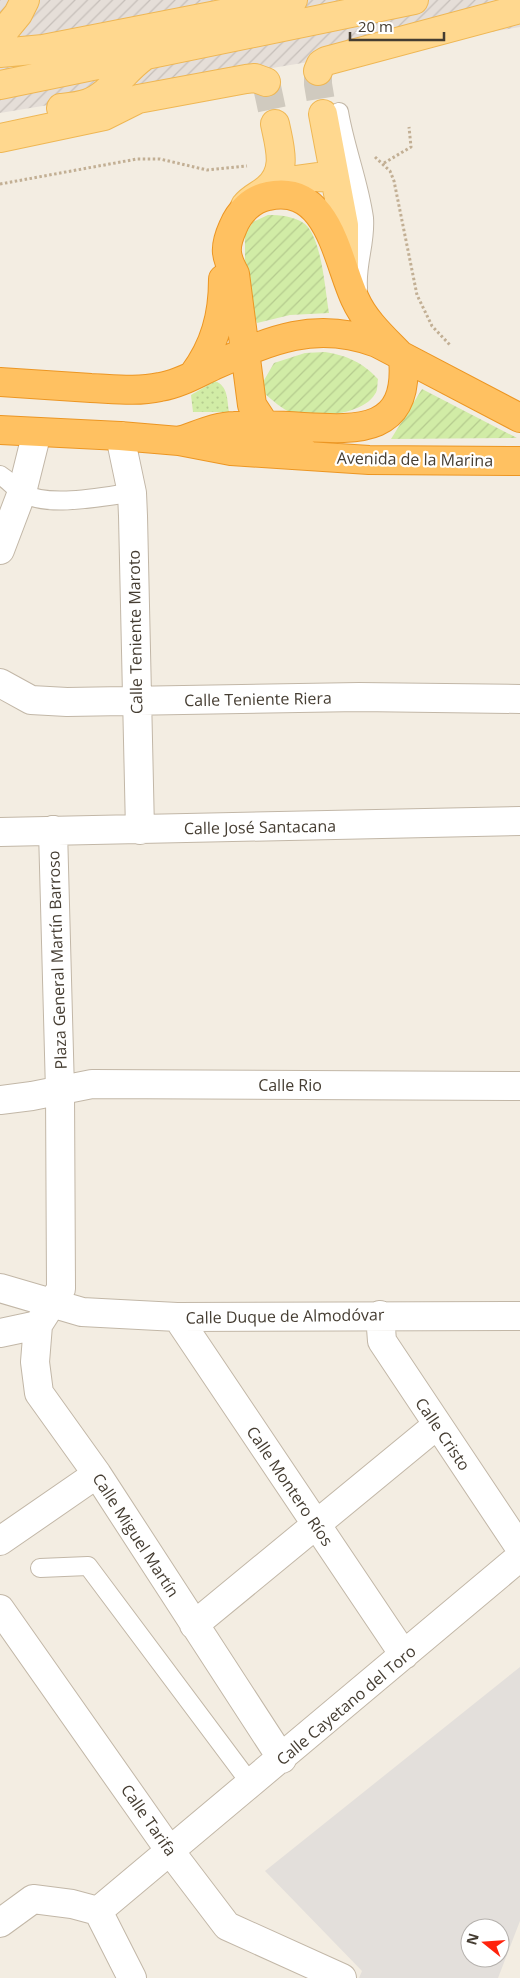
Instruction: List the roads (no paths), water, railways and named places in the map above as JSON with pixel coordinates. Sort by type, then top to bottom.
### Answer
[{"type":"highway","points":[[179,441],[230,426],[265,425],[336,429],[364,427],[377,423],[388,415],[396,405],[403,383],[403,358],[382,336],[360,308],[326,225],[316,210],[303,200],[274,195],[260,198],[249,205],[236,220],[228,238],[221,313],[216,335],[202,363],[193,375]]},
{"type":"highway","points":[[226,258],[235,274],[252,405],[265,425],[286,443],[310,456]]},
{"type":"highway","points":[[0,382],[130,390],[163,387],[282,339],[314,332],[329,332],[359,337],[520,418]]},
{"type":"highway","name":"Avenida de la Marina","points":[[0,430],[120,436],[179,441],[230,450],[369,460],[520,461]]},
{"type":"main road","points":[[0,36],[18,14],[25,0]]},
{"type":"main road","points":[[0,53],[43,49],[293,0]]},
{"type":"main road","points":[[0,85],[414,0]]},
{"type":"main road","points":[[331,65],[520,9]]},
{"type":"main road","points":[[0,131],[19,116],[88,103],[109,88],[129,66],[146,55]]},
{"type":"main road","points":[[0,138],[96,118],[138,100],[246,79],[255,78],[266,82]]},
{"type":"main road","points":[[0,156],[84,140],[102,129],[123,107]]},
{"type":"main road","points":[[331,113],[345,175],[344,268]]},
{"type":"main road","points":[[236,220],[248,203],[273,183],[280,174],[282,161],[274,124]]},
{"type":"main road","points":[[273,183],[345,175]]},
{"type":"street","points":[[0,550],[22,492],[37,432]]},
{"type":"street","name":"Calle Teniente Maroto","points":[[120,436],[132,493],[140,830]]},
{"type":"street","name":"Calle Teniente Riera","points":[[0,683],[31,700],[66,702],[359,697],[520,699]]},
{"type":"street","name":"Calle José Santacana","points":[[0,832],[520,821]]},
{"type":"street","name":"Plaza General Martín Barroso","points":[[44,1314],[61,1289],[60,1091],[53,830]]},
{"type":"street","name":"Calle Rio","points":[[0,1100],[92,1084],[520,1086]]},
{"type":"street","name":"Calle Duque de Almodóvar","points":[[0,1288],[44,1314],[82,1312],[177,1317],[520,1316]]},
{"type":"street","points":[[0,1333],[44,1314]]},
{"type":"street","name":"Calle Miguel Martín","points":[[44,1314],[36,1362],[39,1393],[97,1474],[282,1759]]},
{"type":"street","name":"Calle Cristo","points":[[380,1315],[382,1341],[520,1548]]},
{"type":"street","name":"Calle Montero Ríos","points":[[177,1317],[404,1655]]},
{"type":"street","points":[[194,1626],[437,1425]]},
{"type":"street","points":[[0,1541],[97,1474]]},
{"type":"street","name":"Calle Cayetano del Toro","points":[[98,1911],[282,1759],[520,1557]]},
{"type":"street","name":"Calle Tarifa","points":[[0,1609],[170,1851],[227,1926],[342,1978]]},
{"type":"street","points":[[0,1923],[33,1899],[72,1904],[98,1911],[132,1978]]},
{"type":"lane","points":[[345,175],[364,219],[364,239],[357,270],[360,308]]},
{"type":"lane","points":[[0,475],[22,492],[38,499],[56,500],[132,493]]},
{"type":"lane","points":[[40,1568],[88,1566],[251,1784]]},
{"type":"tunnel","points":[[318,71],[318,84],[323,114]]},
{"type":"tunnel","points":[[266,82],[275,124]]}]
